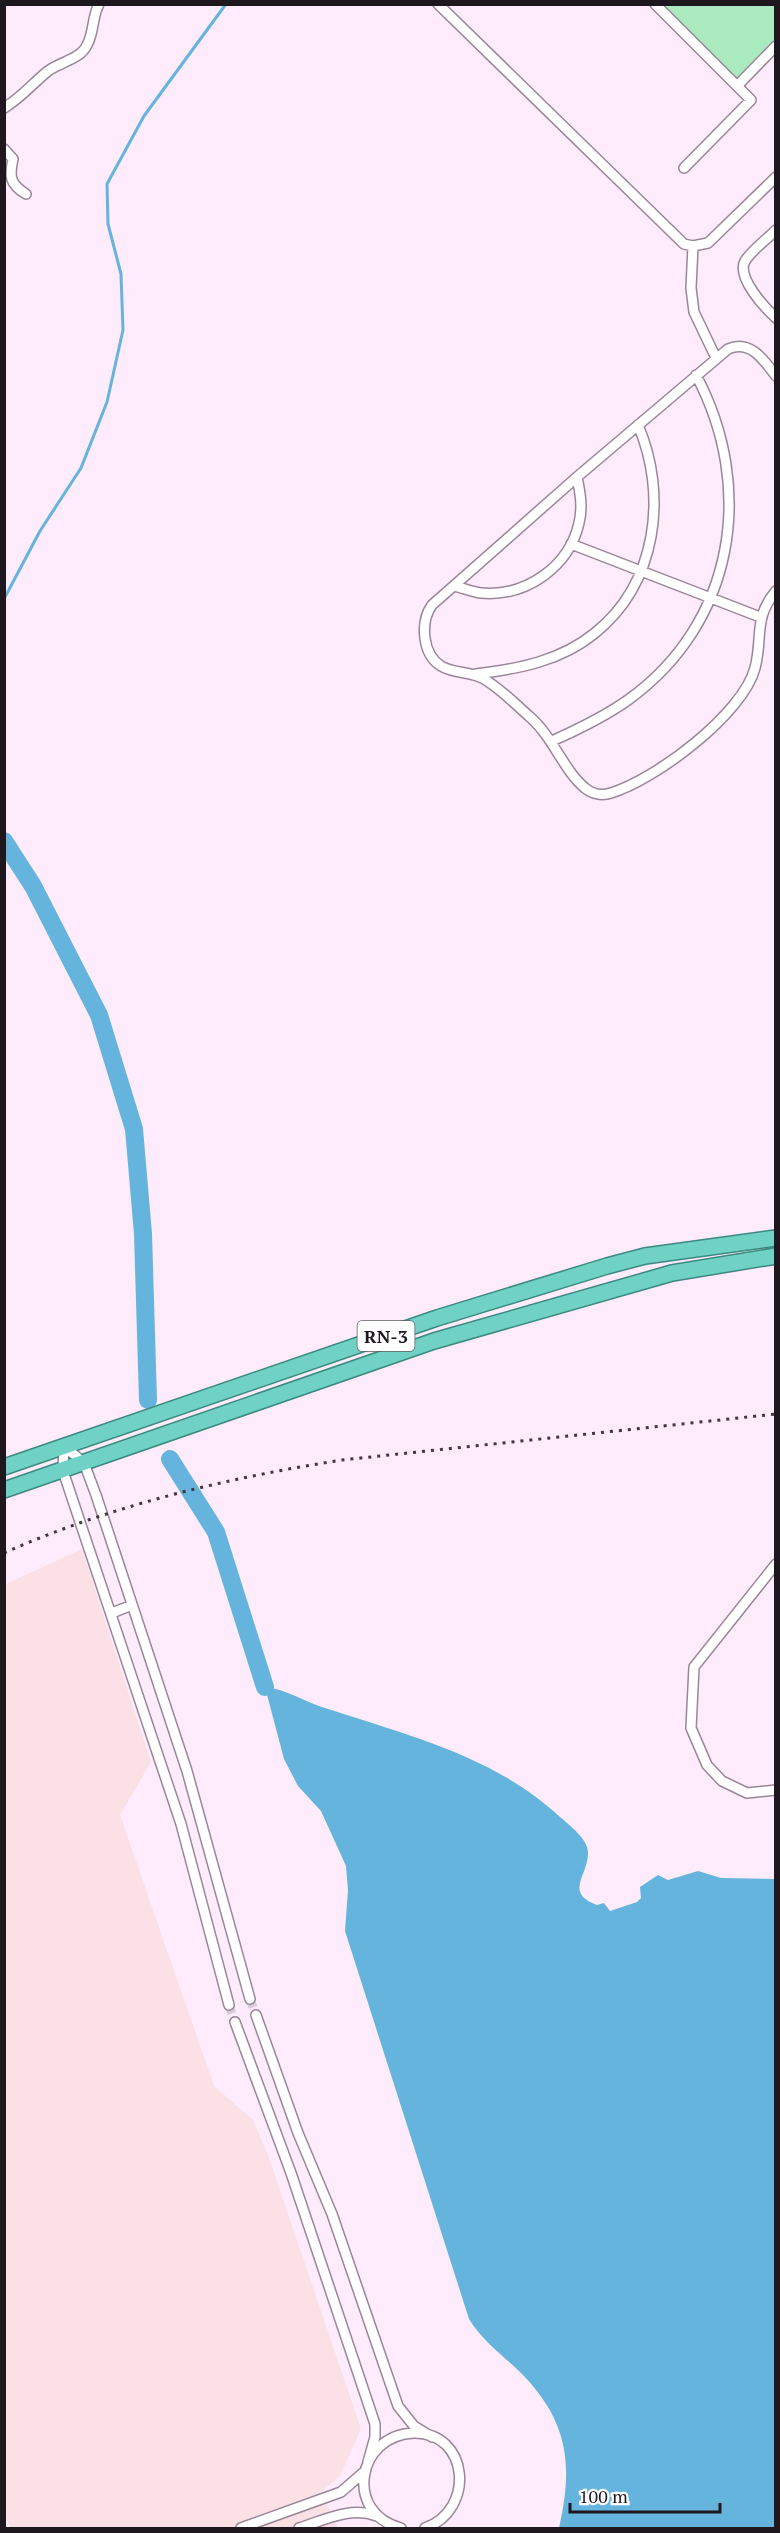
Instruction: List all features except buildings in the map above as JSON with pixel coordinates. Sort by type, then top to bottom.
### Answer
[{"type":"highway","name":"RN-3","points":[[7,1465],[437,1318],[607,1266],[645,1256],[776,1238]]},
{"type":"highway","name":"RN-3","points":[[4,1490],[434,1341],[672,1273],[776,1256]]},
{"type":"street","points":[[4,108],[22,96],[49,70],[82,52],[88,44],[93,19],[99,4]]},
{"type":"street","points":[[438,4],[677,238],[693,246],[701,246],[714,239],[776,177]]},
{"type":"street","points":[[655,4],[751,100],[684,168]]},
{"type":"street","points":[[737,86],[776,46]]},
{"type":"street","points":[[4,149],[9,162],[11,183],[26,194]]},
{"type":"street","points":[[776,230],[745,262],[743,269],[749,285],[776,318]]},
{"type":"street","points":[[693,246],[692,300],[698,323],[716,358]]},
{"type":"street","points":[[776,376],[746,346],[734,346],[716,358],[454,586],[428,611],[424,623],[425,637],[435,660],[441,666],[476,674],[495,686],[537,723],[582,785],[596,794],[612,793],[649,775],[698,740],[741,694],[755,668],[760,617],[776,591]]},
{"type":"street","points":[[552,741],[592,723],[630,699],[663,669],[691,635],[712,596],[725,558],[730,519],[729,479],[723,440],[710,402],[696,375]]},
{"type":"street","points":[[476,674],[524,667],[549,659],[595,634],[624,600],[641,569],[653,528],[656,497],[652,465],[639,425]]},
{"type":"street","points":[[454,586],[480,593],[508,592],[533,583],[555,567],[571,544],[579,522],[581,499],[577,477]]},
{"type":"street","points":[[571,544],[712,596],[760,617]]},
{"type":"street","points":[[64,1446],[84,1463],[105,1524],[200,1820],[250,1999]]},
{"type":"street","points":[[64,1446],[63,1471],[85,1531],[181,1824],[229,2005]]},
{"type":"street","points":[[775,1790],[747,1793],[722,1782],[707,1765],[691,1728],[694,1667],[776,1564]]},
{"type":"street","points":[[112,1613],[132,1605]]},
{"type":"street","points":[[143,1705],[163,1699]]},
{"type":"street","points":[[181,1824],[200,1820]]},
{"type":"street","points":[[256,2015],[298,2133],[332,2214],[398,2406],[414,2426],[448,2448],[458,2464],[461,2482],[457,2501],[446,2517],[444,2529]]},
{"type":"street","points":[[236,2022],[291,2173],[375,2424],[375,2437],[364,2472],[366,2496],[378,2517]]},
{"type":"street","points":[[368,2462],[376,2449],[395,2437],[417,2433],[432,2437]]},
{"type":"street","points":[[241,2529],[341,2492],[364,2472]]},
{"type":"street","points":[[299,2529],[344,2513],[358,2512],[378,2517],[401,2529]]},
{"type":"street","points":[[425,2529],[446,2517]]},
{"type":"shaded area","points":[[82,1549],[151,1762],[120,1815],[214,2086],[253,2120],[268,2155],[361,2429],[340,2476],[321,2492],[338,2528],[10,2528],[4,2512],[4,1585]]},
{"type":"green space","points":[[660,5],[775,5],[775,41],[737,80]]},
{"type":"water","points":[[265,1687],[280,1690],[449,1750],[479,1763],[535,1796],[582,1837],[588,1852],[579,1889],[581,1895],[597,1905],[604,1903],[610,1911],[637,1902],[641,1898],[640,1887],[658,1875],[668,1880],[698,1871],[721,1878],[775,1879],[775,2528],[559,2528],[566,2485],[566,2465],[564,2446],[558,2428],[550,2410],[538,2393],[523,2375],[487,2342],[469,2319],[345,1931],[348,1890],[346,1866],[321,1811],[298,1786],[284,1759]]},
{"type":"waterway","points":[[4,599],[40,531],[81,468],[107,402],[123,330],[121,274],[108,224],[107,184],[144,116],[226,4]]},
{"type":"waterway","points":[[4,841],[33,886],[99,1015],[134,1129],[143,1234],[148,1400]]},
{"type":"waterway","points":[[170,1459],[216,1532],[265,1687]]},
{"type":"tunnel","points":[[250,1999],[256,2015]]},
{"type":"tunnel","points":[[229,2005],[235,2022]]},
{"type":"railway","points":[[4,1553],[128,1507],[170,1495],[299,1467],[342,1460],[776,1414]]}]
